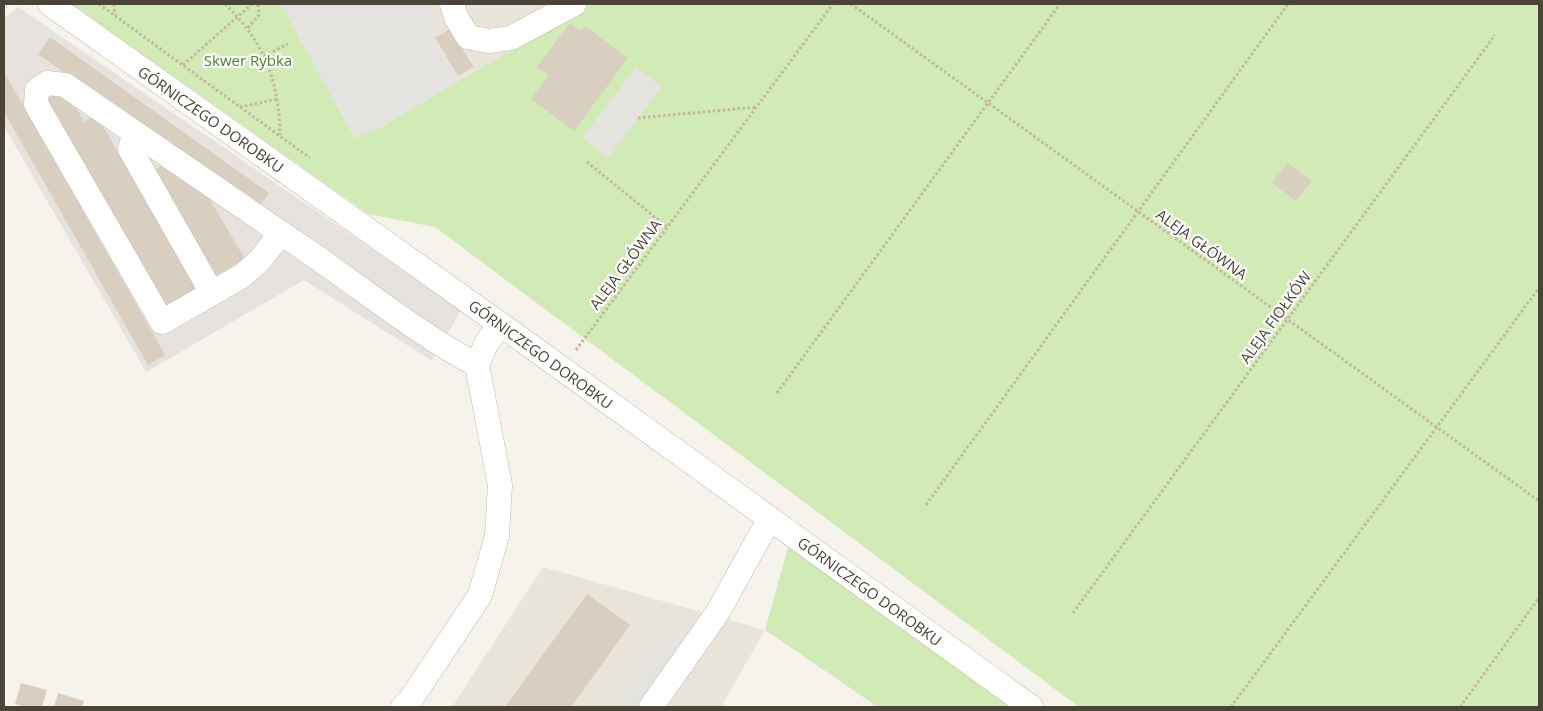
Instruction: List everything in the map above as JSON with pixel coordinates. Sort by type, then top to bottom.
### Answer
[{"type":"street","name":"GÓRNICZEGO DOROBKU","points":[[50,4],[500,324],[1031,707]]},
{"type":"street","points":[[452,4],[456,17],[468,37],[490,41],[511,38],[574,4]]},
{"type":"street","points":[[282,233],[259,261],[242,276],[162,322],[36,104],[37,90],[48,83],[65,85],[282,233],[438,344],[477,365]]},
{"type":"street","points":[[135,133],[130,149],[212,293]]},
{"type":"street","points":[[403,707],[412,699],[480,595],[498,536],[500,485],[477,365],[486,344],[500,324]]},
{"type":"street","points":[[651,707],[718,612],[760,534],[771,520]]},
{"type":"path","points":[[99,4],[280,135],[278,99],[264,56],[248,28],[227,4]]},
{"type":"path","points":[[114,4],[115,16]]},
{"type":"path","points":[[183,65],[252,4]]},
{"type":"path","points":[[248,28],[259,16],[258,4]]},
{"type":"path","name":"ALEJA GŁÓWNA","points":[[574,353],[834,4]]},
{"type":"path","name":"ALEJA GŁÓWNA","points":[[851,4],[1539,501]]},
{"type":"path","points":[[777,393],[1060,4]]},
{"type":"path","points":[[926,505],[1288,4]]},
{"type":"path","name":"ALEJA FIOŁKÓW","points":[[1073,613],[1495,35]]},
{"type":"path","points":[[264,56],[288,44]]},
{"type":"path","points":[[240,107],[278,99]]},
{"type":"path","points":[[638,118],[757,107]]},
{"type":"path","points":[[587,162],[667,227]]},
{"type":"path","points":[[1231,707],[1539,288]]},
{"type":"path","points":[[1460,707],[1539,598]]},
{"type":"shaded area","points":[[281,4],[432,4],[432,35],[458,81],[380,128],[355,138]]},
{"type":"shaded area","points":[[432,4],[593,4],[458,81],[432,35]]},
{"type":"shaded area","points":[[18,7],[461,310],[432,361],[304,280],[146,372],[4,126],[4,18]]},
{"type":"shaded area","points":[[636,67],[662,87],[608,158],[582,138]]},
{"type":"shaded area","points":[[543,567],[765,630],[721,707],[452,707]]},
{"type":"shaded area","points":[[667,634],[701,656],[665,707],[613,707]]},
{"type":"green space","name":"Skwer Rybka","points":[[71,4],[281,4],[355,138],[380,128],[593,4],[1539,4],[1539,707],[1079,707],[435,227],[368,214]]},
{"type":"green space","points":[[789,544],[1012,707],[878,707],[765,630]]},
{"type":"building","points":[[570,23],[581,31],[585,26],[628,58],[574,131],[531,99],[549,75],[537,67]]},
{"type":"building","points":[[450,29],[474,67],[458,76],[435,38]]},
{"type":"building","points":[[50,37],[269,193],[256,211],[38,54]]},
{"type":"building","points":[[4,72],[165,355],[148,365],[4,112]]},
{"type":"building","points":[[57,93],[74,103],[84,122],[96,114],[197,290],[164,310],[47,99]]},
{"type":"building","points":[[1288,163],[1312,181],[1296,201],[1272,183]]},
{"type":"building","points":[[162,165],[207,195],[245,259],[214,277],[153,171]]},
{"type":"building","points":[[587,594],[630,625],[571,707],[505,707]]},
{"type":"building","points":[[21,683],[47,690],[42,707],[26,707],[15,704]]},
{"type":"building","points":[[58,693],[84,701],[82,707],[54,707]]}]
